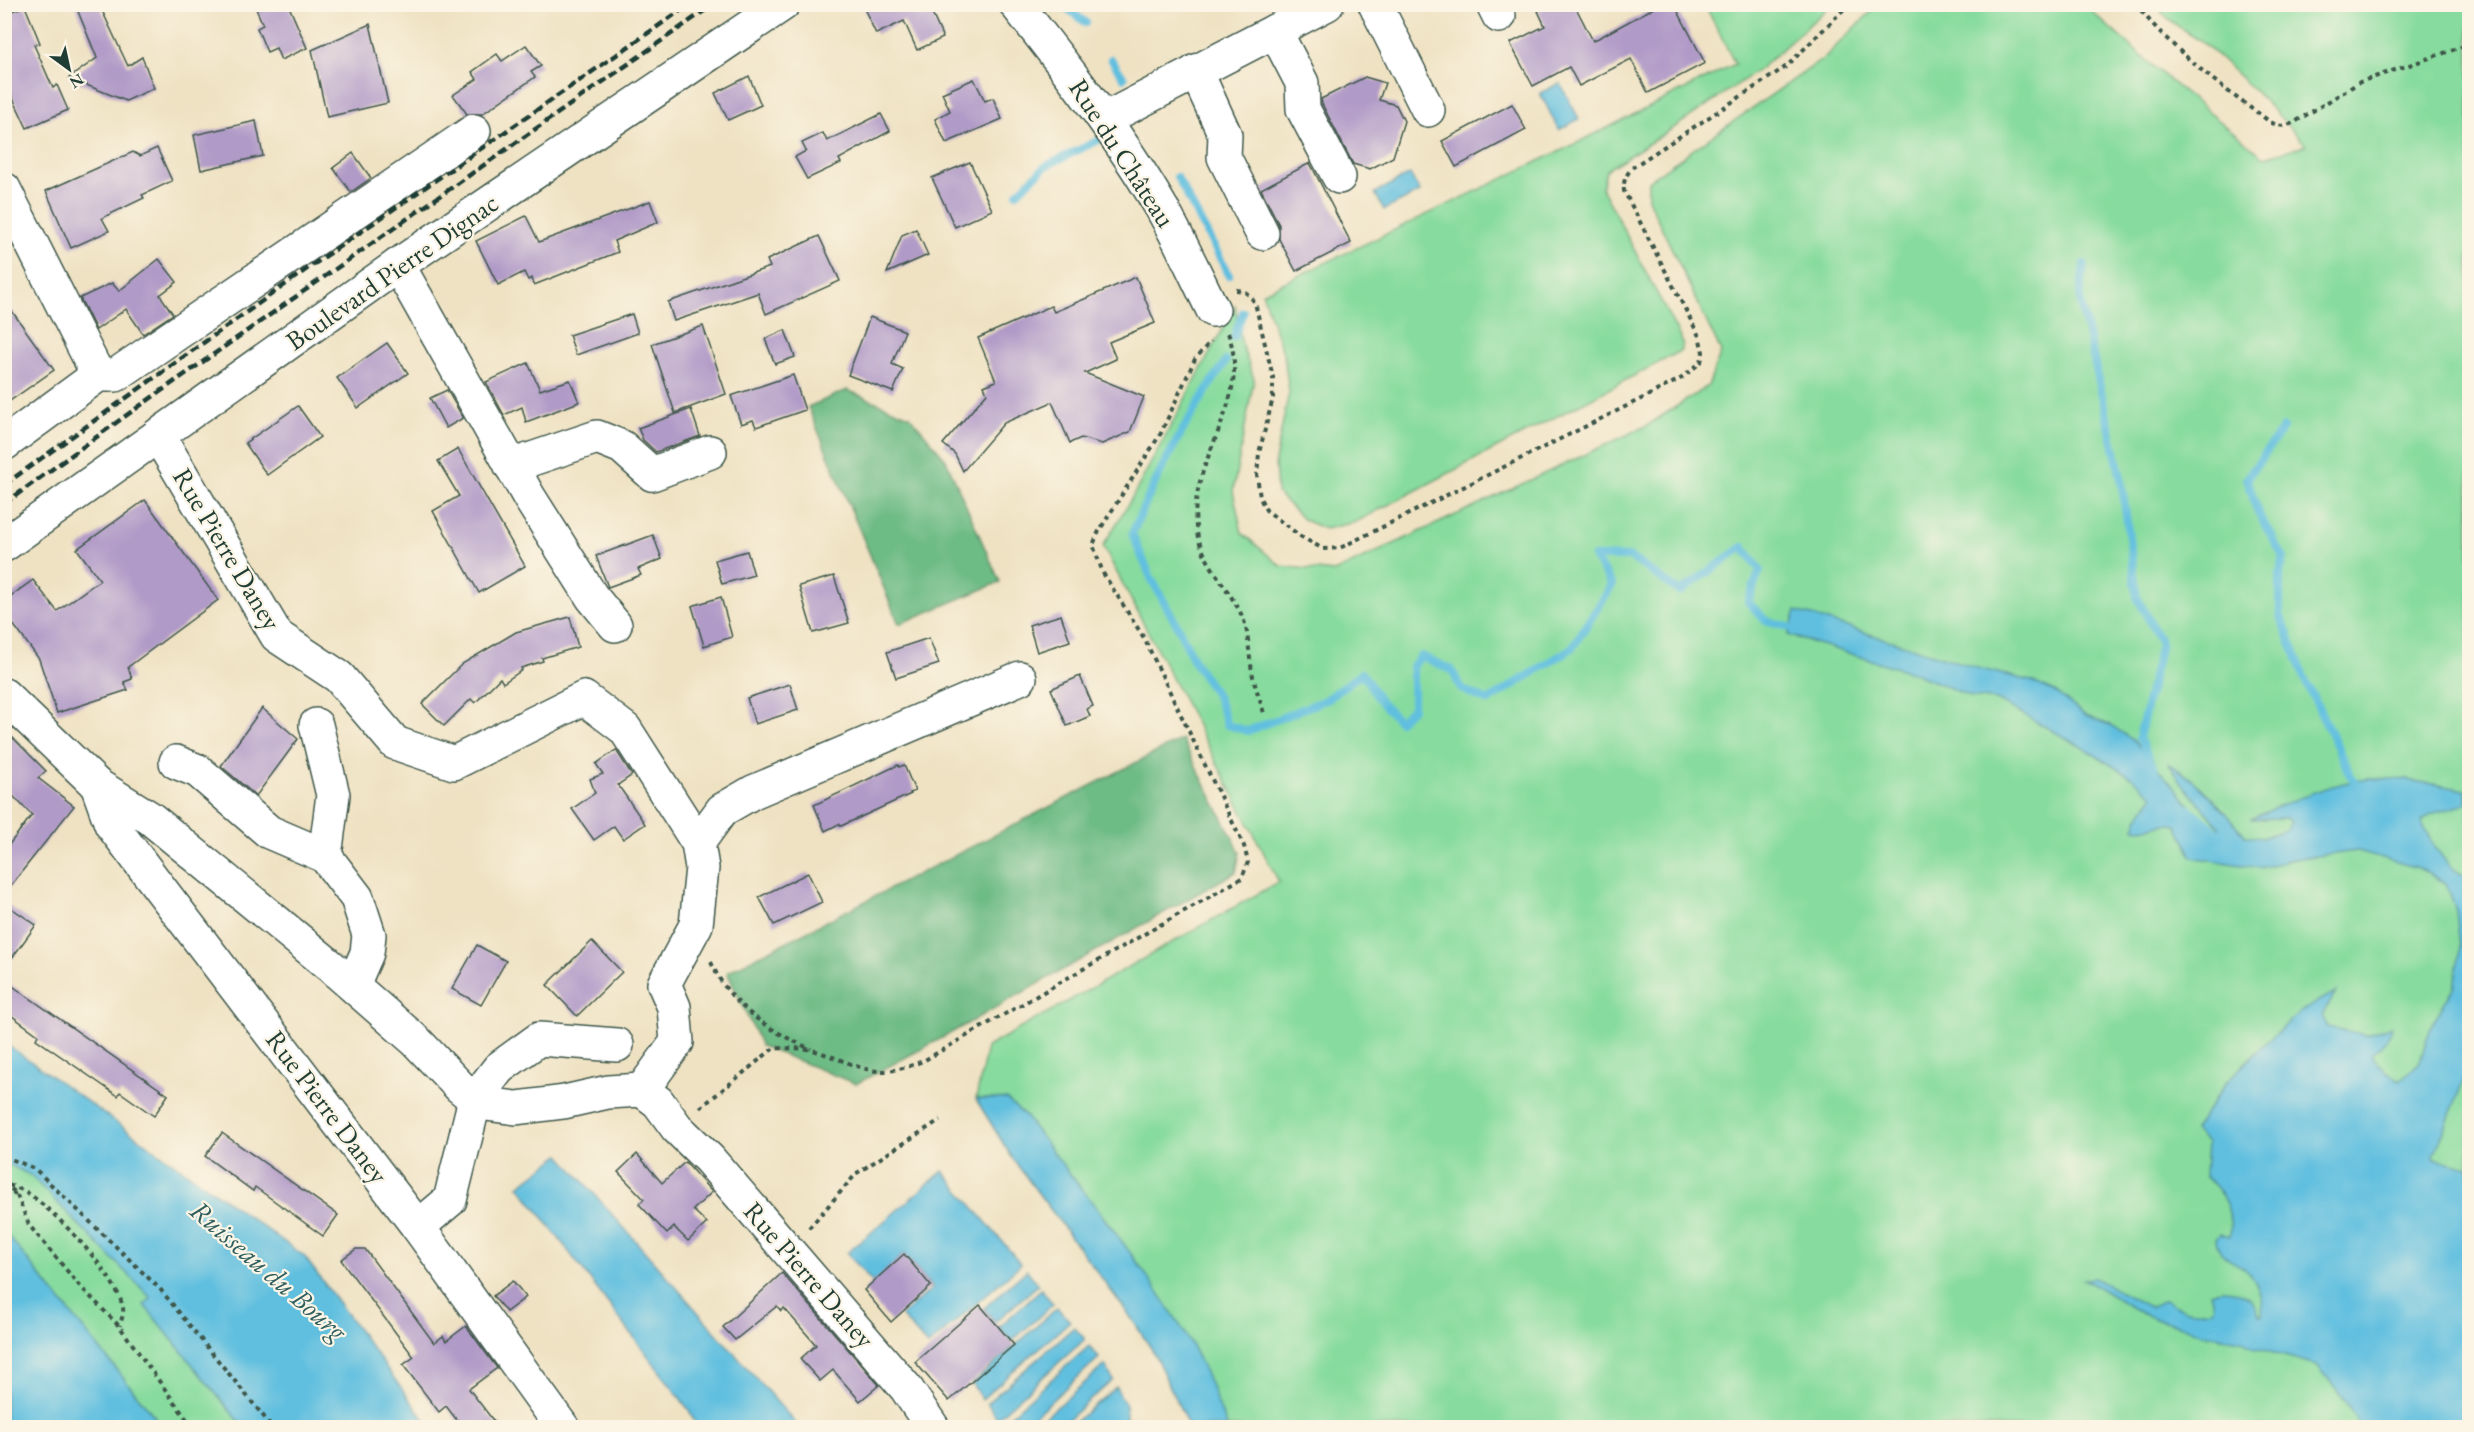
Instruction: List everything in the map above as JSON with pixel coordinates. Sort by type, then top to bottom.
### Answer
[{"type":"street","name":"Boulevard Pierre Dignac","points":[[4,545],[398,265],[783,4]]},
{"type":"street","name":"Rue du Château","points":[[1016,4],[1105,119],[1162,208],[1213,310]]},
{"type":"street","points":[[1105,119],[1327,4]]},
{"type":"street","points":[[1375,4],[1428,110]]},
{"type":"street","points":[[1275,31],[1302,83],[1304,109],[1340,177]]},
{"type":"street","points":[[1196,71],[1225,135],[1224,157],[1262,233]]},
{"type":"street","points":[[4,444],[98,375],[116,375],[474,131]]},
{"type":"street","points":[[4,189],[98,375]]},
{"type":"street","points":[[398,265],[512,466],[592,597],[615,625]]},
{"type":"street","name":"Rue Pierre Daney","points":[[158,435],[277,636],[339,677],[395,743],[454,763],[584,698],[625,729],[698,843],[702,868],[696,925],[664,984],[674,1007],[677,1042],[642,1090]]},
{"type":"street","points":[[512,466],[597,437],[622,447],[652,474],[710,452]]},
{"type":"street","points":[[698,843],[722,810],[753,792],[1020,678]]},
{"type":"street","name":"Rue Pierre Daney","points":[[4,695],[97,785],[150,818],[353,985],[416,1041],[460,1087],[475,1099],[486,1104],[516,1108],[564,1102],[608,1092],[642,1090],[658,1102],[677,1128],[709,1159],[906,1388],[933,1428]]},
{"type":"street","points":[[316,725],[333,795],[325,856]]},
{"type":"street","points":[[176,762],[198,771],[269,832],[325,856],[357,898],[369,935],[367,953],[353,985]]},
{"type":"street","name":"Rue Pierre Daney","points":[[97,785],[111,824],[418,1227],[563,1428]]},
{"type":"street","points":[[418,1227],[450,1200],[475,1099],[499,1068],[539,1039],[617,1045]]},
{"type":"path","points":[[696,925],[717,975],[728,992],[765,1024],[789,1039],[814,1050],[877,1072],[899,1071],[963,1039],[1242,878],[1248,862],[1244,846],[1144,638],[1103,573],[1093,545],[1099,531],[1161,433],[1195,359],[1213,339],[1213,310],[1228,290],[1242,290],[1255,303],[1260,318],[1273,377],[1273,398],[1259,453],[1257,475],[1260,498],[1266,510],[1300,536],[1323,549],[1340,548],[1682,378],[1701,362],[1703,352],[1700,336],[1624,191],[1623,183],[1626,174],[1633,167],[1786,66],[1849,4]]},
{"type":"path","points":[[2136,4],[2219,84],[2277,125],[2286,126],[2295,122],[2361,82],[2469,44]]},
{"type":"path","points":[[1213,310],[1230,339],[1234,376],[1229,406],[1202,474],[1196,526],[1200,545],[1242,616],[1248,634],[1254,684],[1264,713]]},
{"type":"path","points":[[677,1128],[774,1048],[814,1050]]},
{"type":"path","points":[[788,1251],[857,1173],[940,1120]]},
{"type":"path","points":[[4,1156],[34,1169],[160,1289],[273,1428]]},
{"type":"path","points":[[5,1183],[16,1193],[29,1225],[78,1284],[120,1327],[194,1428]]},
{"type":"path","points":[[5,1183],[25,1192],[60,1220],[104,1270],[119,1295],[123,1310],[120,1327]]},
{"type":"path","points":[[4,1198],[16,1193]]},
{"type":"green space","points":[[1705,5],[1831,5],[1760,69],[1675,127],[1606,170],[1602,188],[1683,343],[1681,351],[1356,522],[1325,529],[1304,520],[1277,493],[1275,461],[1289,392],[1284,356],[1262,293],[1575,144],[1735,64]]},
{"type":"green space","points":[[1878,5],[2092,5],[2093,13],[2168,79],[2264,157],[2306,145],[2235,72],[2210,49],[2168,18],[2156,5],[2469,5],[2469,1427],[1189,1427],[1153,1351],[1130,1316],[1013,1159],[976,1099],[987,1047],[1279,882],[1103,546],[1133,496],[1235,306],[1242,345],[1254,379],[1233,491],[1242,533],[1281,566],[1334,572],[1648,425],[1708,386],[1721,352],[1648,199],[1648,181],[1823,59]]},
{"type":"green space","points":[[847,390],[910,416],[945,458],[1000,582],[899,624],[808,407]]},
{"type":"green space","points":[[1182,739],[1240,852],[1236,872],[856,1084],[761,1046],[727,972]]},
{"type":"green space","points":[[4,1137],[327,1427],[163,1427],[5,1233]]},
{"type":"water","points":[[1560,83],[1579,119],[1559,130],[1540,93]]},
{"type":"water","points":[[1410,174],[1420,192],[1384,210],[1375,193]]},
{"type":"water","points":[[1796,611],[1977,668],[2031,681],[2055,692],[2086,716],[2112,726],[2134,741],[2214,833],[2221,831],[2219,826],[2185,787],[2168,763],[2200,787],[2246,836],[2262,838],[2287,829],[2291,822],[2286,818],[2250,819],[2308,794],[2353,781],[2381,778],[2466,790],[2466,804],[2431,814],[2422,821],[2440,854],[2454,869],[2469,877],[2469,1058],[2464,1079],[2434,1156],[2435,1159],[2469,1167],[2470,1314],[2465,1319],[2470,1342],[2469,1427],[2361,1427],[2338,1391],[2317,1365],[2252,1347],[2242,1340],[2208,1335],[2143,1314],[2084,1279],[2094,1278],[2149,1307],[2166,1300],[2175,1306],[2194,1311],[2212,1310],[2214,1306],[2210,1293],[2232,1291],[2246,1297],[2262,1315],[2261,1297],[2251,1274],[2227,1258],[2217,1245],[2216,1238],[2220,1234],[2230,1237],[2230,1219],[2222,1196],[2205,1176],[2207,1143],[2194,1130],[2225,1084],[2263,1045],[2303,1010],[2337,991],[2322,1016],[2328,1027],[2366,1035],[2392,1026],[2387,1038],[2371,1054],[2372,1057],[2387,1073],[2400,1080],[2419,1063],[2433,1021],[2454,988],[2460,947],[2456,911],[2446,883],[2418,868],[2358,851],[2292,859],[2260,868],[2192,857],[2177,825],[2164,824],[2145,829],[2135,828],[2153,795],[2131,777],[1997,700],[1972,697],[1911,672],[1788,635]]},
{"type":"water","name":"Ruisseau du Bourg","points":[[5,1043],[304,1256],[430,1427],[243,1427],[144,1305],[151,1298],[30,1175],[5,1163]]},
{"type":"water","points":[[976,1099],[1006,1099],[1025,1116],[1109,1224],[1149,1278],[1186,1335],[1227,1427],[1189,1427],[1153,1351],[1130,1316],[1013,1159]]},
{"type":"water","points":[[560,1155],[799,1427],[697,1427],[689,1410],[519,1186]]},
{"type":"water","points":[[943,1171],[1021,1264],[928,1346],[901,1316],[933,1288],[904,1254],[873,1283],[847,1253]]},
{"type":"water","points":[[5,1233],[9,1237],[163,1427],[5,1427]]},
{"type":"water","points":[[1027,1270],[1038,1285],[995,1322],[984,1308]]},
{"type":"water","points":[[1041,1289],[1053,1304],[1012,1341],[999,1327]]},
{"type":"water","points":[[1057,1308],[1070,1321],[982,1399],[972,1384]]},
{"type":"water","points":[[1074,1327],[1085,1339],[997,1418],[987,1403]]},
{"type":"water","points":[[1089,1346],[1099,1358],[1022,1427],[1004,1427],[1001,1424]]},
{"type":"water","points":[[1105,1365],[1113,1380],[1059,1427],[1034,1427]]},
{"type":"water","points":[[1116,1387],[1125,1404],[1127,1427],[1069,1427]]},
{"type":"building","points":[[75,4],[99,4],[128,66],[142,57],[154,88],[126,101],[69,78],[97,58]]},
{"type":"building","points":[[254,4],[288,4],[307,48],[281,60],[276,48],[267,52],[257,28],[263,25]]},
{"type":"building","points":[[862,4],[940,4],[930,9],[943,38],[917,50],[904,21],[876,34]]},
{"type":"building","points":[[1550,4],[1574,4],[1593,41],[1661,4],[1674,4],[1705,63],[1648,93],[1631,59],[1579,86],[1569,67],[1533,86],[1510,43],[1545,26],[1538,11]]},
{"type":"building","points":[[25,6],[40,43],[34,45],[53,88],[57,85],[68,110],[27,128],[4,79],[4,14]]},
{"type":"building","points":[[370,24],[388,103],[327,117],[312,50]]},
{"type":"building","points":[[526,45],[541,66],[531,72],[535,77],[482,114],[467,114],[453,95],[477,79],[472,72],[497,54],[502,61]]},
{"type":"building","points":[[749,76],[761,105],[728,120],[715,93]]},
{"type":"building","points":[[1365,77],[1385,83],[1379,100],[1396,105],[1404,121],[1393,157],[1370,169],[1353,164],[1321,99]]},
{"type":"building","points":[[974,79],[985,101],[993,98],[1002,119],[946,143],[935,119],[950,111],[942,93]]},
{"type":"building","points":[[1512,104],[1526,130],[1456,167],[1442,141]]},
{"type":"building","points":[[881,114],[890,131],[839,159],[841,163],[807,179],[795,157],[806,151],[802,143],[823,133],[827,141]]},
{"type":"building","points":[[256,121],[263,156],[201,170],[194,135]]},
{"type":"building","points":[[157,148],[172,181],[142,195],[144,198],[102,218],[109,231],[71,248],[46,191],[133,152],[140,156]]},
{"type":"building","points":[[353,153],[371,178],[351,192],[333,168]]},
{"type":"building","points":[[970,162],[992,210],[955,227],[932,178]]},
{"type":"building","points":[[1310,163],[1351,243],[1296,271],[1279,239],[1279,225],[1261,189]]},
{"type":"building","points":[[650,201],[658,222],[614,241],[618,252],[534,285],[532,278],[528,280],[524,272],[498,285],[476,241],[526,216],[539,242]]},
{"type":"building","points":[[916,229],[928,255],[887,273],[902,235]]},
{"type":"building","points":[[819,236],[840,281],[766,314],[758,293],[674,321],[668,302],[770,267],[767,260]]},
{"type":"building","points":[[159,259],[177,282],[160,295],[173,314],[143,334],[126,309],[96,330],[80,298],[112,283],[119,291]]},
{"type":"building","points":[[1136,277],[1155,323],[1109,342],[1116,359],[1085,373],[1144,397],[1130,432],[1102,444],[1081,438],[1070,443],[1052,402],[1004,423],[963,471],[955,454],[943,444],[987,393],[984,386],[996,381],[978,338],[1051,306],[1054,312]]},
{"type":"building","points":[[4,300],[54,370],[4,405]]},
{"type":"building","points":[[632,314],[638,333],[576,355],[569,335]]},
{"type":"building","points":[[870,317],[905,331],[892,364],[903,369],[893,392],[848,375]]},
{"type":"building","points":[[703,326],[726,394],[675,413],[652,344]]},
{"type":"building","points":[[785,330],[795,357],[775,364],[765,339]]},
{"type":"building","points":[[387,343],[408,373],[358,408],[337,378]]},
{"type":"building","points":[[528,363],[540,390],[570,380],[579,402],[526,422],[522,407],[504,415],[486,382]]},
{"type":"building","points":[[793,375],[805,410],[756,427],[753,420],[741,424],[731,396]]},
{"type":"building","points":[[447,390],[463,418],[446,428],[430,398]]},
{"type":"building","points":[[298,406],[320,437],[267,475],[245,443]]},
{"type":"building","points":[[691,409],[700,436],[656,452],[643,440],[638,428]]},
{"type":"building","points":[[458,449],[525,566],[479,593],[433,511],[459,496],[438,461]]},
{"type":"building","points":[[145,500],[218,600],[128,667],[132,679],[124,682],[128,690],[57,713],[39,659],[4,612],[4,601],[33,580],[57,611],[100,580],[77,549]]},
{"type":"building","points":[[653,535],[662,559],[638,569],[641,575],[608,587],[596,556]]},
{"type":"building","points":[[747,551],[754,575],[722,584],[715,560]]},
{"type":"building","points":[[834,576],[849,623],[813,633],[799,586]]},
{"type":"building","points":[[721,597],[732,637],[704,646],[692,606]]},
{"type":"building","points":[[1061,615],[1070,641],[1037,652],[1029,625]]},
{"type":"building","points":[[570,617],[578,647],[542,658],[543,661],[521,668],[522,670],[503,683],[500,678],[475,703],[471,699],[444,726],[422,704],[462,664],[516,632]]},
{"type":"building","points":[[929,638],[939,664],[896,678],[887,652]]},
{"type":"building","points":[[1080,676],[1093,706],[1087,709],[1090,716],[1067,726],[1051,689]]},
{"type":"building","points":[[790,684],[798,710],[755,724],[747,698]]},
{"type":"building","points":[[262,708],[298,739],[256,796],[221,766]]},
{"type":"building","points":[[4,729],[46,771],[38,778],[74,806],[4,894],[4,851],[32,815],[4,787]]},
{"type":"building","points":[[616,750],[632,775],[618,785],[645,824],[623,839],[614,826],[594,840],[572,809],[595,793],[590,779],[603,774],[596,764]]},
{"type":"building","points":[[898,765],[899,767],[904,765],[915,791],[841,826],[839,824],[825,831],[814,805]]},
{"type":"building","points":[[808,873],[822,902],[774,925],[759,897]]},
{"type":"building","points":[[4,903],[36,925],[4,969]]},
{"type":"building","points":[[592,941],[622,972],[577,1016],[547,985]]},
{"type":"building","points":[[477,945],[506,961],[481,1005],[452,989]]},
{"type":"building","points":[[4,980],[168,1095],[154,1116],[120,1092],[118,1096],[36,1039],[38,1035],[4,1010]]},
{"type":"building","points":[[222,1133],[338,1215],[323,1236],[255,1187],[253,1191],[205,1156]]},
{"type":"building","points":[[637,1154],[662,1183],[685,1162],[712,1192],[693,1210],[707,1223],[688,1241],[674,1227],[667,1234],[639,1204],[644,1199],[618,1172]]},
{"type":"building","points":[[356,1249],[365,1249],[434,1343],[443,1336],[446,1341],[466,1326],[497,1368],[469,1389],[499,1428],[463,1428],[446,1406],[439,1412],[403,1365],[414,1357],[341,1260]]},
{"type":"building","points":[[904,1254],[931,1286],[891,1322],[864,1290]]},
{"type":"building","points":[[782,1273],[879,1385],[860,1401],[833,1370],[820,1381],[800,1359],[816,1345],[784,1308],[781,1311],[777,1306],[735,1340],[723,1327]]},
{"type":"building","points":[[513,1281],[526,1297],[506,1312],[493,1296]]},
{"type":"building","points":[[980,1305],[1014,1345],[949,1401],[915,1362]]},
{"type":"waterway","points":[[1062,4],[1086,23]]},
{"type":"waterway","points":[[1111,59],[1124,78]]},
{"type":"waterway","points":[[1017,193],[1046,166],[1107,136]]},
{"type":"waterway","points":[[1177,177],[1229,275]]},
{"type":"waterway","points":[[2084,264],[2080,299],[2121,478],[2137,597],[2161,643],[2139,738],[2154,768]]},
{"type":"waterway","points":[[1234,337],[1243,312]]},
{"type":"waterway","points":[[1226,361],[1199,402],[1175,445],[1132,534],[1151,578],[1194,661],[1218,698],[1227,725],[1248,731],[1325,700],[1362,673],[1380,701],[1399,721],[1413,708],[1413,666],[1421,656],[1452,670],[1461,689],[1488,701],[1572,648],[1612,585],[1594,557],[1630,557],[1680,592],[1743,547],[1760,570],[1748,602],[1765,620],[1799,630]]},
{"type":"waterway","points":[[2283,428],[2247,478],[2258,513],[2284,558],[2280,572],[2280,614],[2306,682],[2359,792]]},
{"type":"waterway","points":[[2189,809],[2226,838]]},
{"type":"railway","points":[[4,485],[307,269],[690,4]]},
{"type":"railway","points":[[4,504],[124,417],[714,4]]}]
